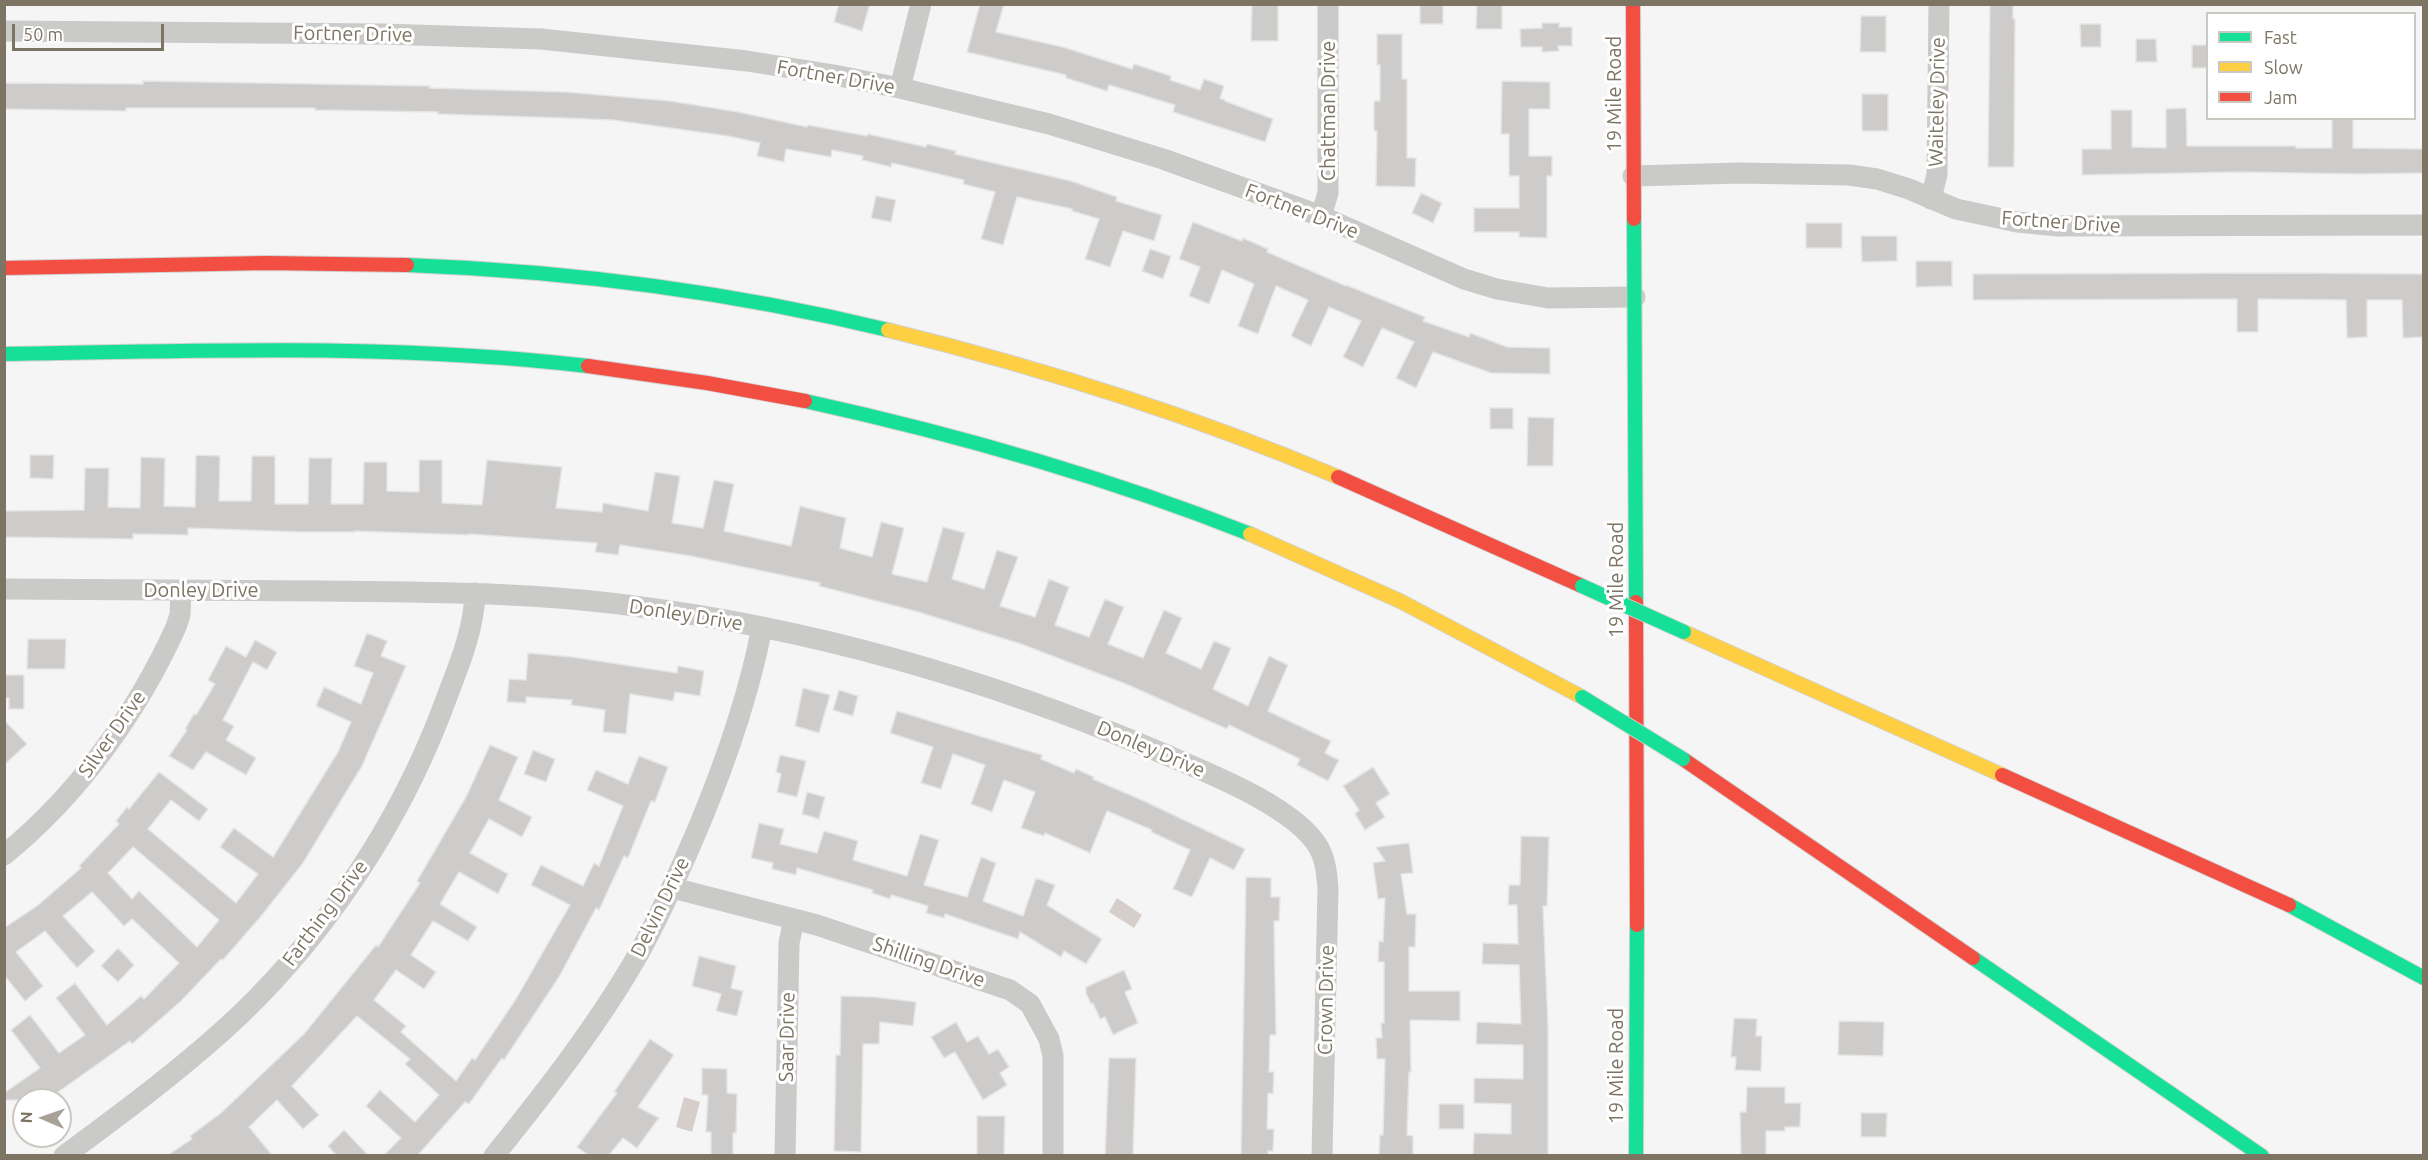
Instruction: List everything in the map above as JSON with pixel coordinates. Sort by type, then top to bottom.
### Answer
[{"type":"main road","name":"19 Mile Road","points":[[1633,4],[1636,1155]]},
{"type":"main road","points":[[4,268],[261,264],[420,266],[526,273],[653,288],[807,313],[936,342],[1067,378],[1152,405],[1312,466],[2277,899],[2424,978]]},
{"type":"main road","points":[[4,354],[290,350],[474,355],[651,374],[806,401],[953,436],[1041,461],[1182,507],[1286,548],[1377,589],[1453,626],[1582,697],[1683,759],[2262,1155]]},
{"type":"street","points":[[900,88],[921,4]]},
{"type":"street","name":"Chattman Drive","points":[[1321,216],[1328,193],[1328,4]]},
{"type":"street","name":"Waiteley Drive","points":[[1931,199],[1937,174],[1938,4]]},
{"type":"street","name":"Fortner Drive","points":[[4,31],[405,35],[541,39],[747,62],[834,75],[900,88],[1060,127],[1163,159],[1321,216],[1464,279],[1497,289],[1548,298],[1635,297]]},
{"type":"street","name":"Fortner Drive","points":[[1633,176],[1849,175],[1877,179],[1956,209],[2058,226],[2424,225]]},
{"type":"street","name":"Donley Drive","points":[[4,589],[475,592],[633,606],[762,627],[941,671],[1100,727],[1190,765],[1283,812],[1304,829],[1318,847]]},
{"type":"street","name":"Silver Drive","points":[[4,855],[20,843],[85,775],[132,708],[176,627],[180,615],[181,590]]},
{"type":"street","name":"Farthing Drive","points":[[64,1155],[184,1065],[242,1013],[303,946],[362,866],[394,811],[431,738],[467,638],[475,606],[475,592]]},
{"type":"street","name":"Delvin Drive","points":[[494,1155],[551,1084],[600,1015],[639,953],[673,888],[722,768],[747,693],[762,627]]},
{"type":"street","name":"Crown Drive","points":[[1318,847],[1324,860],[1328,890],[1322,1155]]},
{"type":"street","name":"Shilling Drive","points":[[673,888],[794,919],[1010,990],[1029,1004],[1049,1039],[1053,1056],[1053,1155]]},
{"type":"street","name":"Saar Drive","points":[[785,1155],[789,943],[794,919]]},
{"type":"shaded area","points":[[1117,898],[1142,915],[1134,928],[1109,912]]},
{"type":"shaded area","points":[[684,1097],[700,1102],[692,1132],[676,1127]]},
{"type":"building","points":[[839,4],[870,4],[862,31],[834,22]]},
{"type":"building","points":[[980,4],[1004,4],[996,32],[1063,47],[1132,69],[1134,64],[1171,76],[1170,80],[1200,90],[1204,79],[1224,86],[1220,98],[1273,119],[1265,142],[1173,112],[1175,105],[1109,85],[1107,91],[1066,78],[1066,75],[967,52]]},
{"type":"building","points":[[1252,4],[1278,4],[1278,41],[1251,41]]},
{"type":"building","points":[[1420,4],[1443,4],[1443,24],[1420,24]]},
{"type":"building","points":[[1477,4],[1502,4],[1502,29],[1476,29]]},
{"type":"building","points":[[1990,4],[2013,4],[2013,19],[2015,19],[2014,167],[1988,167]]},
{"type":"building","points":[[1861,16],[1886,16],[1886,52],[1860,52]]},
{"type":"building","points":[[1542,23],[1559,23],[1559,27],[1572,27],[1572,46],[1558,46],[1559,51],[1542,52],[1542,47],[1521,47],[1520,29],[1542,28]]},
{"type":"building","points":[[2080,24],[2101,24],[2101,47],[2081,47]]},
{"type":"building","points":[[1377,34],[1402,34],[1402,79],[1407,79],[1407,158],[1416,158],[1415,187],[1376,186],[1377,131],[1374,131],[1374,101],[1380,101]]},
{"type":"building","points":[[2136,39],[2156,39],[2157,62],[2136,62]]},
{"type":"building","points":[[2192,45],[2206,45],[2206,68],[2192,68]]},
{"type":"building","points":[[143,81],[430,86],[429,88],[566,92],[670,101],[738,112],[807,127],[808,125],[867,136],[868,134],[926,147],[927,144],[956,151],[955,154],[1071,181],[1117,197],[1116,201],[1162,215],[1154,241],[1123,231],[1110,267],[1085,259],[1099,219],[1072,211],[1072,209],[1017,197],[1003,245],[981,239],[995,192],[963,184],[964,180],[892,163],[891,167],[862,160],[863,156],[832,150],[831,157],[786,149],[784,162],[757,156],[760,143],[728,136],[613,120],[438,114],[438,112],[315,110],[315,108],[126,108],[126,111],[4,109],[4,83],[143,84]]},
{"type":"building","points":[[1502,81],[1550,82],[1550,109],[1529,109],[1529,156],[1552,156],[1552,176],[1547,176],[1547,238],[1519,237],[1519,232],[1474,232],[1474,208],[1519,208],[1519,176],[1509,176],[1509,134],[1501,134]]},
{"type":"building","points":[[1862,94],[1888,94],[1888,131],[1862,131]]},
{"type":"building","points":[[2186,108],[2187,146],[2332,148],[2332,120],[2353,120],[2353,148],[2424,149],[2424,173],[2241,172],[2082,175],[2082,149],[2111,149],[2111,110],[2132,110],[2132,147],[2166,148],[2166,109]]},
{"type":"building","points":[[1421,193],[1442,203],[1433,223],[1412,213]]},
{"type":"building","points":[[876,196],[896,200],[891,222],[871,218]]},
{"type":"building","points":[[1193,222],[1242,241],[1243,238],[1268,249],[1267,252],[1425,317],[1423,321],[1469,337],[1470,333],[1507,347],[1550,348],[1550,374],[1491,373],[1433,352],[1416,388],[1396,378],[1414,342],[1382,328],[1363,367],[1343,357],[1361,321],[1329,307],[1311,346],[1291,336],[1308,300],[1276,286],[1258,334],[1238,326],[1254,284],[1222,270],[1209,304],[1189,296],[1200,267],[1179,259]]},
{"type":"building","points":[[1806,223],[1842,223],[1842,248],[1806,248]]},
{"type":"building","points":[[1861,236],[1897,236],[1897,261],[1862,262]]},
{"type":"building","points":[[1150,249],[1171,256],[1163,279],[1142,271]]},
{"type":"building","points":[[1916,261],[1952,261],[1952,286],[1916,287]]},
{"type":"building","points":[[1973,274],[2424,274],[2423,337],[2403,338],[2402,300],[2367,300],[2367,337],[2347,338],[2346,300],[2258,299],[2258,332],[2237,332],[2237,299],[1973,300]]},
{"type":"building","points":[[1490,408],[1513,408],[1513,429],[1490,429]]},
{"type":"building","points":[[1528,417],[1554,418],[1553,466],[1527,466]]},
{"type":"building","points":[[30,455],[54,455],[53,479],[30,478]]},
{"type":"building","points":[[196,455],[220,456],[219,501],[251,501],[252,456],[275,456],[275,504],[308,504],[309,458],[332,458],[331,504],[363,504],[364,462],[387,462],[387,491],[419,492],[419,460],[442,460],[442,503],[482,505],[487,460],[562,467],[556,508],[602,512],[603,503],[648,511],[655,472],[680,476],[672,523],[703,528],[714,480],[734,484],[724,531],[791,546],[800,506],[846,518],[840,548],[872,557],[881,522],[904,528],[892,574],[927,582],[943,527],[965,533],[952,579],[984,589],[997,550],[1018,557],[1000,606],[1035,617],[1049,579],[1069,587],[1055,625],[1089,637],[1105,599],[1124,607],[1108,644],[1143,658],[1164,610],[1182,618],[1166,653],[1201,669],[1214,641],[1231,648],[1213,689],[1248,706],[1269,656],[1288,665],[1268,711],[1331,741],[1325,753],[1339,760],[1328,781],[1297,765],[1300,759],[1229,725],[1227,729],[1126,684],[1021,644],[915,611],[819,586],[820,583],[691,556],[620,545],[618,555],[595,552],[597,543],[469,534],[188,528],[188,535],[133,534],[133,539],[4,537],[4,511],[84,510],[85,468],[109,468],[108,507],[140,508],[141,457],[165,458],[164,506],[195,507]]},
{"type":"building","points":[[367,633],[387,641],[381,656],[406,666],[362,766],[303,863],[262,915],[223,960],[221,959],[181,1001],[132,1044],[130,1041],[64,1088],[12,1088],[12,1100],[4,1100],[4,1093],[40,1068],[11,1030],[30,1015],[59,1053],[85,1035],[56,998],[75,983],[107,1025],[141,996],[144,999],[179,963],[132,919],[124,926],[92,892],[63,916],[95,951],[77,968],[45,931],[16,952],[43,986],[25,1001],[4,975],[4,928],[37,906],[81,868],[79,866],[119,824],[116,821],[127,807],[129,809],[159,772],[208,809],[199,821],[171,800],[148,829],[236,903],[258,874],[220,847],[234,828],[273,857],[338,752],[351,722],[316,706],[324,687],[361,704],[373,673],[354,666]],"holes":[[[133,847],[219,920],[197,947],[139,891],[132,899],[108,873]]]},
{"type":"building","points":[[28,639],[66,639],[65,669],[27,669]]},
{"type":"building","points":[[255,640],[277,652],[267,670],[253,662],[223,720],[234,726],[226,740],[256,758],[246,775],[206,752],[193,770],[169,756],[215,684],[208,680],[226,646],[246,657]]},
{"type":"building","points":[[528,653],[572,657],[677,673],[678,666],[704,671],[700,696],[675,692],[673,701],[630,694],[626,734],[603,732],[605,710],[571,705],[572,700],[526,697],[526,703],[507,702],[509,679],[526,680]]},
{"type":"building","points":[[4,675],[24,675],[24,709],[9,709],[9,698],[4,698]]},
{"type":"building","points":[[803,688],[830,695],[819,733],[795,726]]},
{"type":"building","points":[[839,690],[858,696],[853,716],[833,710]]},
{"type":"building","points":[[897,711],[1042,755],[1041,759],[1074,773],[1076,769],[1245,849],[1234,870],[1210,858],[1192,897],[1173,889],[1190,850],[1151,832],[1152,830],[1107,811],[1090,853],[1045,833],[1044,836],[1021,828],[1035,792],[1004,780],[992,812],[971,804],[985,765],[953,754],[941,789],[921,783],[933,747],[890,733]]},
{"type":"building","points":[[4,720],[27,744],[4,765]]},
{"type":"building","points":[[490,745],[518,757],[499,800],[532,817],[522,837],[489,819],[470,853],[508,874],[498,894],[459,872],[440,904],[477,927],[468,941],[433,921],[411,955],[436,972],[424,989],[396,970],[374,1000],[406,1026],[401,1032],[456,1081],[472,1058],[475,1060],[516,999],[570,905],[531,885],[541,865],[583,886],[594,863],[599,866],[623,806],[587,790],[596,770],[628,784],[639,756],[668,767],[655,802],[651,801],[628,858],[624,856],[599,910],[596,908],[559,977],[504,1060],[502,1058],[469,1104],[465,1102],[418,1155],[384,1155],[401,1138],[366,1106],[380,1090],[415,1122],[439,1095],[405,1064],[410,1059],[357,1016],[292,1086],[319,1115],[303,1129],[277,1100],[249,1127],[272,1155],[168,1155],[192,1139],[190,1136],[221,1113],[304,1034],[376,945],[378,947],[420,883],[417,881],[466,797]]},
{"type":"building","points":[[533,750],[555,759],[546,782],[524,774]]},
{"type":"building","points":[[780,755],[806,761],[797,797],[777,792],[781,774],[776,772]]},
{"type":"building","points":[[1373,767],[1390,794],[1376,803],[1385,817],[1365,830],[1355,814],[1359,810],[1343,786]]},
{"type":"building","points":[[807,792],[825,797],[819,819],[802,814]]},
{"type":"building","points":[[759,823],[784,829],[780,844],[817,853],[824,831],[858,841],[853,860],[907,876],[920,834],[939,840],[924,885],[967,897],[981,857],[996,863],[983,901],[1023,916],[1036,878],[1055,885],[1047,905],[1102,939],[1086,964],[1064,951],[1061,957],[1020,932],[1018,939],[945,914],[944,918],[926,913],[928,906],[891,895],[890,899],[872,893],[873,890],[797,868],[796,875],[772,869],[773,863],[751,858]]},
{"type":"building","points":[[1521,836],[1549,837],[1547,906],[1543,906],[1548,1027],[1548,1155],[1473,1155],[1474,1133],[1511,1134],[1511,1104],[1474,1103],[1474,1078],[1523,1079],[1523,1045],[1476,1044],[1477,1022],[1521,1024],[1519,965],[1482,964],[1483,943],[1518,944],[1517,905],[1508,905],[1509,885],[1520,885]]},
{"type":"building","points":[[1409,843],[1413,873],[1401,874],[1407,914],[1416,914],[1415,947],[1409,947],[1409,991],[1460,991],[1460,1021],[1410,1020],[1411,1072],[1409,1072],[1407,1135],[1413,1136],[1413,1155],[1379,1155],[1380,1135],[1383,1135],[1385,1059],[1377,1059],[1376,1038],[1382,1038],[1381,1023],[1384,1023],[1384,962],[1378,962],[1379,941],[1383,942],[1385,898],[1378,899],[1373,863],[1385,861],[1376,847]]},
{"type":"building","points":[[1246,877],[1271,878],[1271,897],[1280,897],[1279,921],[1274,921],[1276,1035],[1270,1035],[1269,1072],[1274,1072],[1273,1094],[1268,1093],[1267,1129],[1274,1129],[1273,1151],[1268,1151],[1268,1155],[1241,1155]]},
{"type":"building","points":[[118,948],[134,965],[118,982],[101,966]]},
{"type":"building","points":[[699,956],[736,966],[731,988],[743,991],[737,1016],[716,1011],[721,994],[692,986]]},
{"type":"building","points":[[1124,970],[1132,989],[1125,992],[1138,1023],[1113,1035],[1105,1017],[1100,1019],[1093,1003],[1091,1004],[1086,987]]},
{"type":"building","points":[[841,996],[916,1002],[913,1026],[880,1022],[879,1044],[863,1044],[861,1152],[834,1151],[836,1055],[840,1055]]},
{"type":"building","points":[[1734,1018],[1757,1019],[1756,1036],[1762,1036],[1761,1071],[1735,1070],[1736,1057],[1731,1057]]},
{"type":"building","points":[[1839,1021],[1884,1022],[1883,1056],[1838,1055]]},
{"type":"building","points":[[956,1022],[967,1042],[978,1036],[989,1054],[998,1049],[1009,1067],[1000,1073],[1007,1085],[983,1100],[955,1052],[944,1058],[931,1037]]},
{"type":"building","points":[[650,1039],[674,1055],[638,1107],[659,1118],[637,1148],[623,1138],[609,1155],[588,1155],[577,1147],[617,1093],[614,1092]]},
{"type":"building","points":[[1109,1058],[1136,1058],[1133,1155],[1105,1155]]},
{"type":"building","points":[[702,1068],[727,1069],[727,1093],[737,1094],[733,1155],[711,1155],[711,1132],[706,1132],[708,1095],[702,1095]]},
{"type":"building","points":[[1747,1087],[1785,1087],[1785,1103],[1801,1103],[1800,1127],[1785,1127],[1785,1131],[1766,1131],[1766,1155],[1741,1155],[1740,1112],[1746,1112]]},
{"type":"building","points":[[1439,1104],[1464,1104],[1464,1129],[1439,1129]]},
{"type":"building","points":[[1861,1113],[1887,1113],[1886,1137],[1861,1137]]},
{"type":"building","points":[[977,1116],[1005,1116],[1004,1155],[977,1155]]},
{"type":"building","points":[[344,1130],[368,1155],[336,1155],[328,1146]]},
{"type":"traffic: fast","points":[[1634,219],[1636,602]]},
{"type":"traffic: fast","points":[[407,265],[528,272],[709,294],[888,330]]},
{"type":"traffic: fast","points":[[4,354],[223,350],[369,351],[442,354],[588,366]]},
{"type":"traffic: fast","points":[[805,401],[1030,458],[1141,494],[1250,534]]},
{"type":"traffic: fast","points":[[1582,586],[1684,632]]},
{"type":"traffic: fast","points":[[1582,697],[1683,759]]},
{"type":"traffic: fast","points":[[2289,905],[2424,978]]},
{"type":"traffic: fast","points":[[1636,1156],[1637,925]]},
{"type":"traffic: fast","points":[[1973,958],[2262,1156]]},
{"type":"traffic: slow","points":[[888,330],[1003,360],[1116,394],[1228,433],[1338,477]]},
{"type":"traffic: slow","points":[[1250,534],[1400,601],[1582,697]]},
{"type":"traffic: slow","points":[[1684,632],[2002,775]]},
{"type":"traffic: jam","points":[[1633,4],[1634,219]]},
{"type":"traffic: jam","points":[[4,268],[266,263],[407,265]]},
{"type":"traffic: jam","points":[[588,366],[707,383],[805,401]]},
{"type":"traffic: jam","points":[[1338,477],[1582,586]]},
{"type":"traffic: jam","points":[[1636,602],[1637,925]]},
{"type":"traffic: jam","points":[[1683,759],[1973,958]]},
{"type":"traffic: jam","points":[[2002,775],[2289,905]]}]
